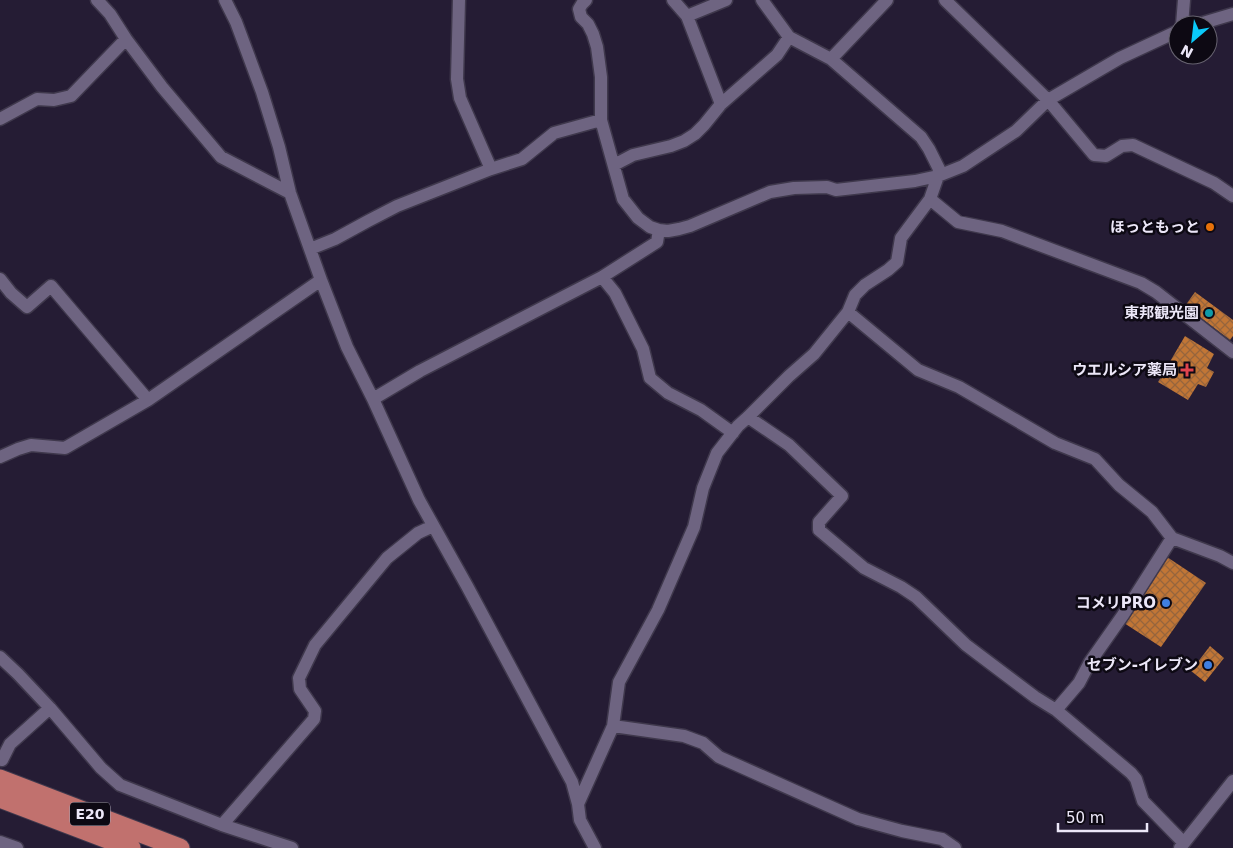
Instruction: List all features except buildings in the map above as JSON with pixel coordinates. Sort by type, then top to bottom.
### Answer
[{"type":"highway","name":"E20","points":[[0,779],[180,848]]},
{"type":"highway","name":"E20","points":[[0,798],[131,848]]},
{"type":"street","points":[[98,0],[162,88],[221,157],[290,193]]},
{"type":"street","points":[[225,0],[236,22],[262,92],[279,146],[290,193],[347,347],[373,398],[419,500],[568,773],[578,804],[580,820],[596,848]]},
{"type":"street","points":[[459,0],[457,79],[460,98],[491,169]]},
{"type":"street","points":[[586,0],[578,9],[593,34],[601,77],[601,120],[623,199],[638,218],[650,227],[668,231],[684,228],[770,192],[827,187],[836,190],[915,182],[938,176],[963,166],[1016,132],[1048,100],[1120,58],[1168,36]]},
{"type":"street","points":[[673,0],[687,16],[721,104]]},
{"type":"street","points":[[687,16],[726,0]]},
{"type":"street","points":[[578,804],[613,726],[619,682],[658,610],[694,527],[702,488],[717,453],[738,426],[814,354],[848,312],[856,295],[866,285],[897,262],[901,238],[930,199],[938,176],[939,169],[921,137],[831,58],[789,37],[762,0]]},
{"type":"street","points":[[831,58],[887,0]]},
{"type":"street","points":[[944,0],[1048,100],[1094,155],[1106,156],[1122,146],[1133,145],[1214,183],[1233,196]]},
{"type":"street","points":[[1183,15],[1184,0]]},
{"type":"street","points":[[1218,18],[1233,14]]},
{"type":"street","points":[[614,165],[633,155],[671,146],[695,134],[721,104],[777,55],[789,37]]},
{"type":"street","points":[[0,119],[37,99],[54,100],[70,96],[126,39]]},
{"type":"street","points":[[310,248],[335,239],[397,206],[491,169],[522,159],[554,133],[601,120]]},
{"type":"street","points":[[930,199],[958,222],[1002,231],[1142,283],[1233,352]]},
{"type":"street","points":[[373,398],[420,371],[602,277],[657,242],[659,230]]},
{"type":"street","points":[[602,277],[615,293],[643,349],[650,378],[668,393],[701,410],[732,433]]},
{"type":"street","points":[[0,279],[11,293],[27,307],[51,286],[148,400]]},
{"type":"street","points":[[0,457],[31,445],[65,448],[148,400],[321,280]]},
{"type":"street","points":[[848,312],[918,370],[959,387],[1055,443],[1095,459],[1119,484],[1152,512],[1172,538],[1220,556],[1233,563]]},
{"type":"street","points":[[748,417],[789,445],[842,496],[819,522],[819,530],[864,568],[916,597],[966,645],[1035,697],[1056,710],[1131,773],[1136,780],[1143,801],[1182,845],[1233,781]]},
{"type":"street","points":[[222,826],[314,719],[315,711],[300,689],[299,678],[315,645],[387,558],[418,534],[433,526]]},
{"type":"street","points":[[1056,710],[1079,683],[1090,662],[1123,615],[1172,538]]},
{"type":"street","points":[[0,657],[50,708],[101,768],[120,785],[222,826],[274,845],[292,848]]},
{"type":"street","points":[[2,760],[10,744],[50,708]]},
{"type":"street","points":[[613,726],[684,736],[702,743],[719,757],[858,819],[942,839],[955,848]]},
{"type":"street","points":[[0,842],[16,848]]},
{"type":"place","name":"ほっともっと","points":[[1210,227]]},
{"type":"place","name":"東邦観光園","points":[[1209,313]]},
{"type":"place","name":"ウエルシア薬局","points":[[1187,370]]},
{"type":"place","name":"コメリPRO","points":[[1166,603]]},
{"type":"place","name":"セブン-イレブン","points":[[1208,665]]}]
